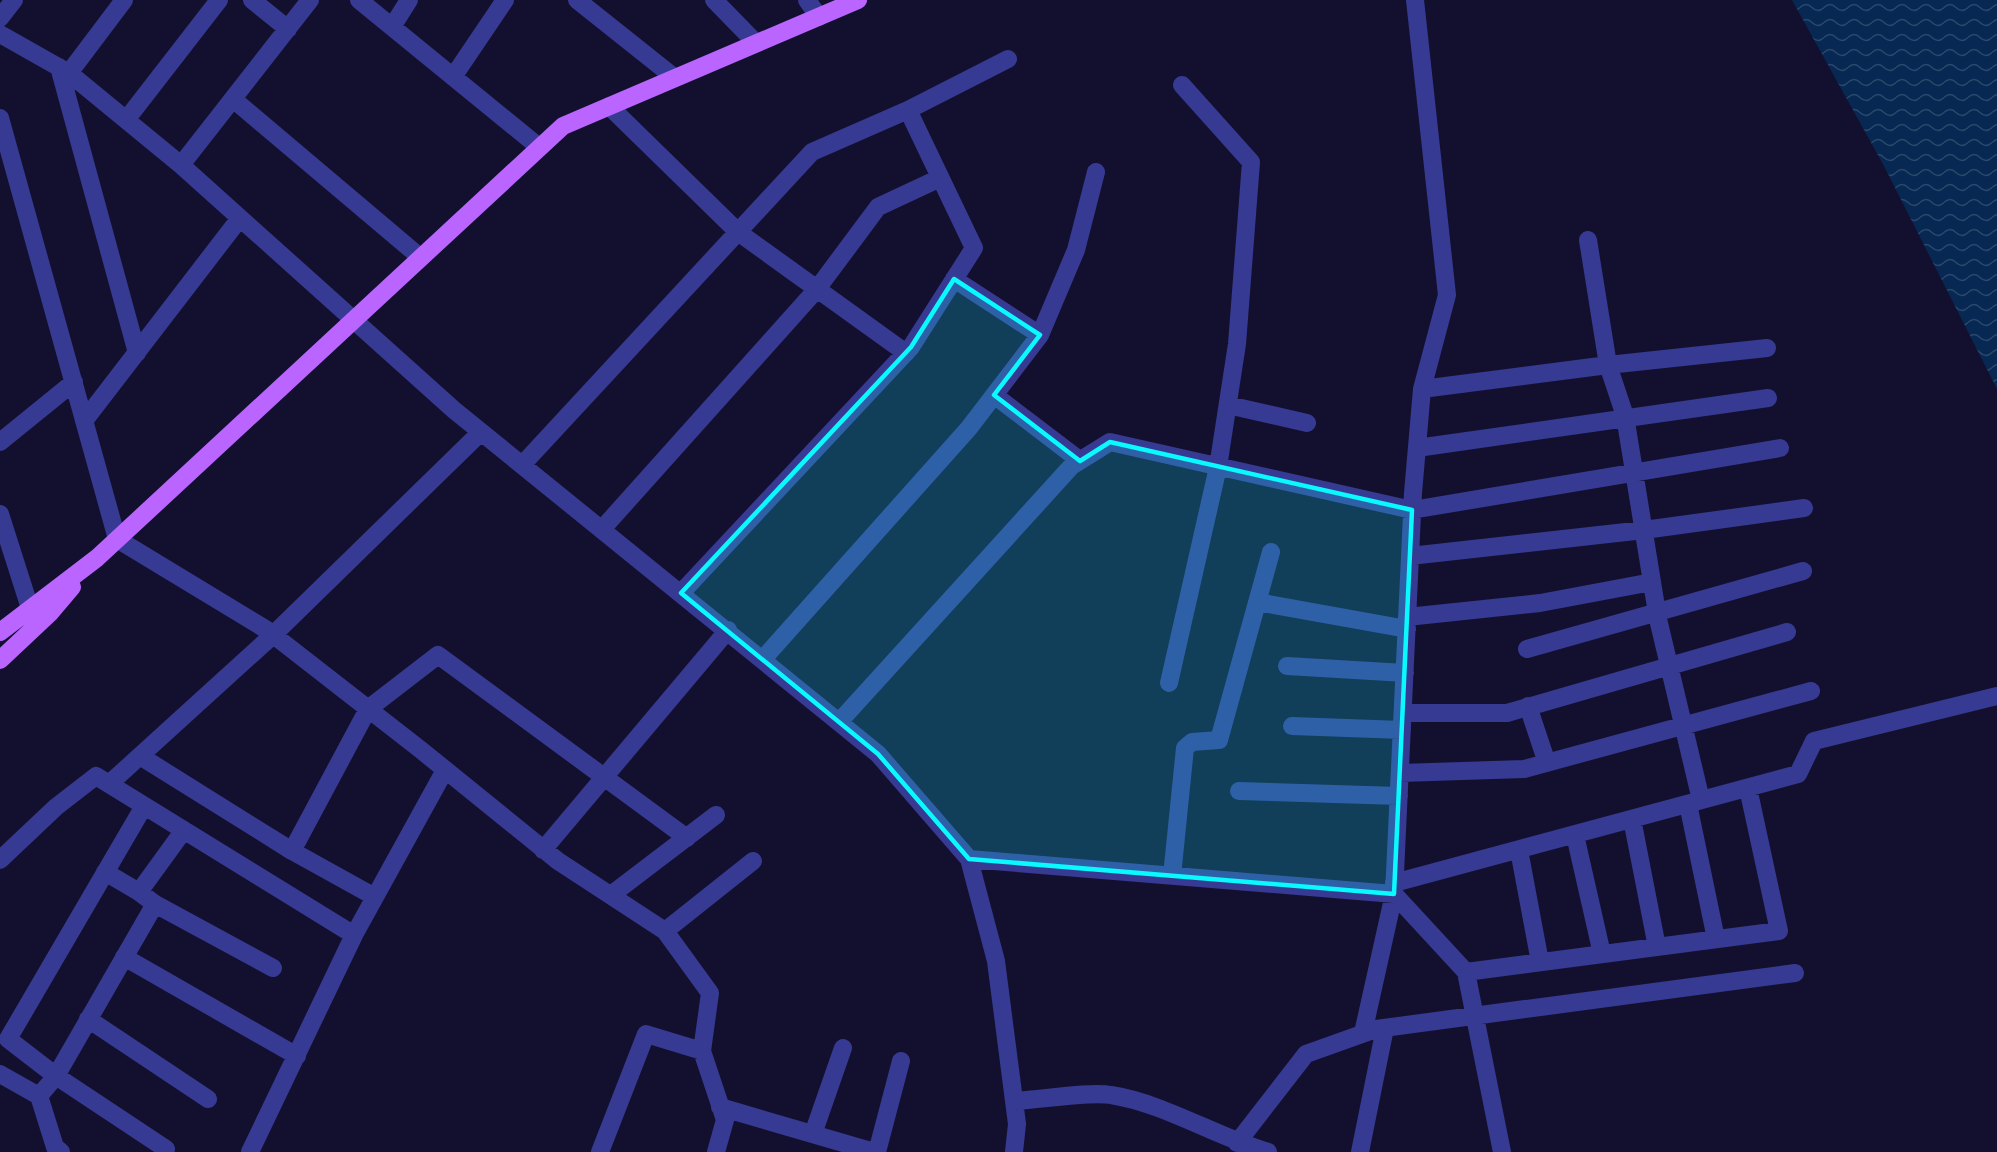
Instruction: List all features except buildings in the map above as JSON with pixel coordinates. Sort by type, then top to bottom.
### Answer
[{"type":"main road","points":[[0,660],[33,618],[563,126],[858,0]]},
{"type":"main road","points":[[0,632],[33,618]]},
{"type":"street","points":[[0,18],[14,0]]},
{"type":"street","points":[[64,70],[124,0]]},
{"type":"street","points":[[126,120],[219,0]]},
{"type":"street","points":[[252,0],[288,29]]},
{"type":"street","points":[[181,165],[310,0]]},
{"type":"street","points":[[359,0],[539,147]]},
{"type":"street","points":[[392,27],[409,0]]},
{"type":"street","points":[[453,77],[505,0]]},
{"type":"street","points":[[578,0],[675,78]]},
{"type":"street","points":[[714,0],[756,43]]},
{"type":"street","points":[[807,0],[819,17]]},
{"type":"street","points":[[1363,1034],[1394,888],[1412,510],[1422,389],[1447,296],[1415,0]]},
{"type":"street","points":[[0,34],[64,70],[181,165],[481,432],[603,528],[878,754],[969,860],[996,961],[1017,1124],[1014,1152]]},
{"type":"street","points":[[522,465],[812,152],[908,110],[1008,59]]},
{"type":"street","points":[[64,70],[137,352]]},
{"type":"street","points":[[1168,683],[1218,467],[1228,405],[1237,344],[1251,162],[1182,85]]},
{"type":"street","points":[[233,99],[420,258]]},
{"type":"street","points":[[609,106],[738,232],[906,353]]},
{"type":"street","points":[[681,593],[906,353],[974,248],[908,110]]},
{"type":"street","points":[[2,130],[117,539],[273,635],[543,850],[665,931],[710,993],[702,1051],[725,1120],[716,1152]]},
{"type":"street","points":[[763,659],[969,428],[1040,335],[1076,250],[1096,172]]},
{"type":"street","points":[[603,528],[817,289],[878,207],[940,178]]},
{"type":"street","points":[[84,421],[240,218]]},
{"type":"street","points":[[1588,240],[1608,365],[1625,417],[1657,612],[1684,726],[1716,939]]},
{"type":"street","points":[[954,279],[1040,335]]},
{"type":"street","points":[[1422,389],[1608,365],[1767,348]]},
{"type":"street","points":[[0,442],[74,382]]},
{"type":"street","points":[[839,722],[1078,459],[994,395]]},
{"type":"street","points":[[1417,448],[1768,398]]},
{"type":"street","points":[[1228,405],[1307,423]]},
{"type":"street","points":[[109,784],[273,635],[481,432]]},
{"type":"street","points":[[1073,465],[1110,442],[1412,510],[1780,448]]},
{"type":"street","points":[[1410,556],[1644,530],[1804,508]]},
{"type":"street","points":[[0,514],[33,618]]},
{"type":"street","points":[[1172,876],[1185,748],[1192,742],[1219,741],[1271,552]]},
{"type":"street","points":[[1527,649],[1803,571]]},
{"type":"street","points":[[1257,602],[1407,623],[1547,602],[1652,582]]},
{"type":"street","points":[[543,850],[728,630]]},
{"type":"street","points":[[1292,726],[1402,722],[1507,713],[1787,632]]},
{"type":"street","points":[[292,851],[368,709],[438,655],[687,838]]},
{"type":"street","points":[[1287,666],[1404,674]]},
{"type":"street","points":[[1400,773],[1524,769],[1810,691]]},
{"type":"street","points":[[969,860],[1172,876],[1394,888],[1575,834],[1798,774],[1814,741],[1997,696]]},
{"type":"street","points":[[1528,706],[1547,763]]},
{"type":"street","points":[[140,756],[292,851],[375,897]]},
{"type":"street","points":[[250,1152],[354,935],[445,770]]},
{"type":"street","points":[[0,860],[56,807],[96,776],[354,935]]},
{"type":"street","points":[[1466,972],[1779,931],[1748,788]]},
{"type":"street","points":[[1239,791],[1399,796]]},
{"type":"street","points":[[144,806],[8,1039],[56,1076],[166,1149]]},
{"type":"street","points":[[610,896],[716,815]]},
{"type":"street","points":[[1632,819],[1657,947]]},
{"type":"street","points":[[140,892],[184,830]]},
{"type":"street","points":[[1575,834],[1602,954]]},
{"type":"street","points":[[1519,850],[1540,962]]},
{"type":"street","points":[[665,931],[753,861]]},
{"type":"street","points":[[105,872],[140,892],[155,904],[273,968]]},
{"type":"street","points":[[1394,888],[1466,972],[1502,1152]]},
{"type":"street","points":[[39,1096],[56,1076],[155,904]]},
{"type":"street","points":[[124,957],[297,1056]]},
{"type":"street","points":[[1237,1143],[1306,1054],[1363,1034],[1385,1028],[1795,973]]},
{"type":"street","points":[[88,1019],[208,1099]]},
{"type":"street","points":[[1360,1152],[1385,1028]]},
{"type":"street","points":[[600,1152],[646,1034],[702,1051]]},
{"type":"street","points":[[818,1141],[843,1048]]},
{"type":"street","points":[[720,1107],[818,1141],[875,1152],[901,1061]]},
{"type":"street","points":[[0,1074],[39,1096],[55,1147],[61,1152]]},
{"type":"street","points":[[1014,1101],[1110,1094],[1178,1115],[1237,1143],[1268,1152]]},
{"type":"highlighted area","points":[[954,279],[1040,335],[994,395],[1080,461],[1110,442],[1412,510],[1394,894],[969,859],[878,754],[681,593],[911,347]]},
{"type":"water","points":[[1792,0],[1997,0],[1997,389],[1884,166]]}]
